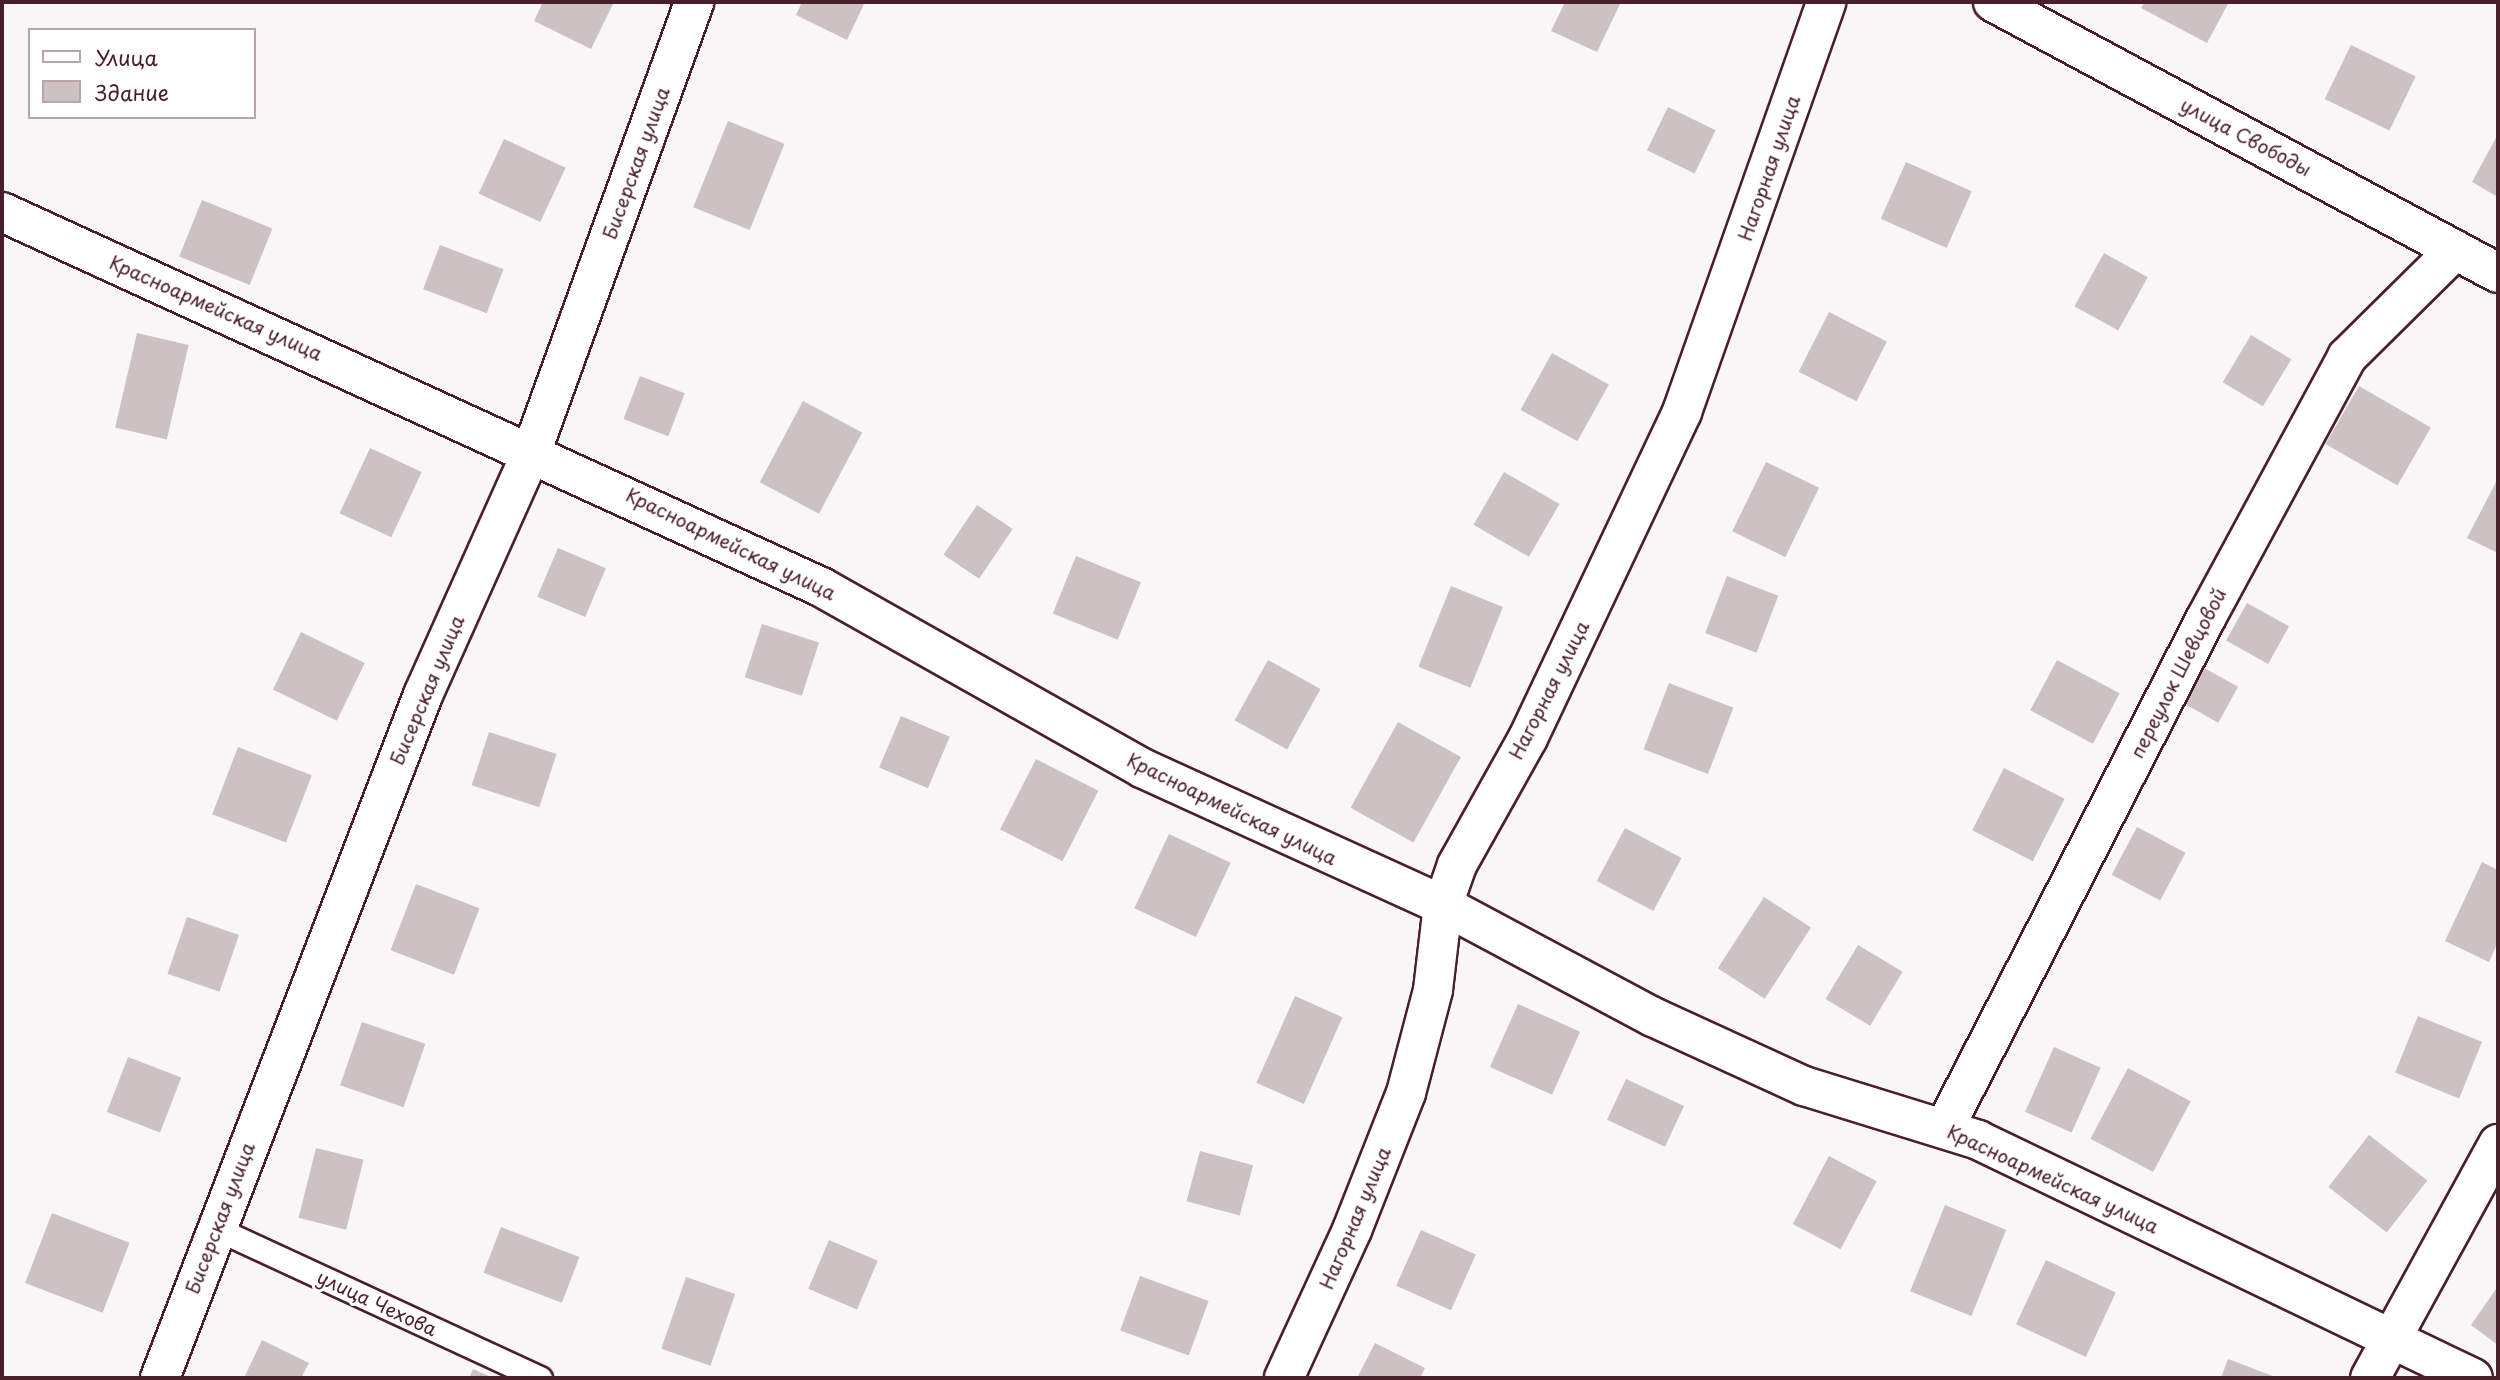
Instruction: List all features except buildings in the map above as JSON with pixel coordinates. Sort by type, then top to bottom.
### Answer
[{"type":"street","name":"Бисерская улица","points":[[160,1378],[215,1228],[422,695],[530,457],[694,2]]},
{"type":"street","name":"Нагорная улица","points":[[1284,1378],[1352,1230],[1406,1093],[1433,990],[1443,905],[1457,865],[1528,738],[1682,412],[1826,2]]},
{"type":"street","name":"улица Свободы","points":[[1993,2],[2498,273]]},
{"type":"street","name":"Красноармейская улица","points":[[2,212],[530,457],[595,480],[821,587],[1142,768],[1443,905],[1653,1017],[1804,1086],[1945,1127],[2473,1378]]},
{"type":"street","name":"переулок Шевцовой","points":[[1945,1127],[2206,618],[2347,357],[2358,340],[2421,288],[2455,250]]},
{"type":"street","points":[[2370,1378],[2498,1144]]},
{"type":"lane","name":"улица Чехова","points":[[215,1228],[540,1378]]}]
